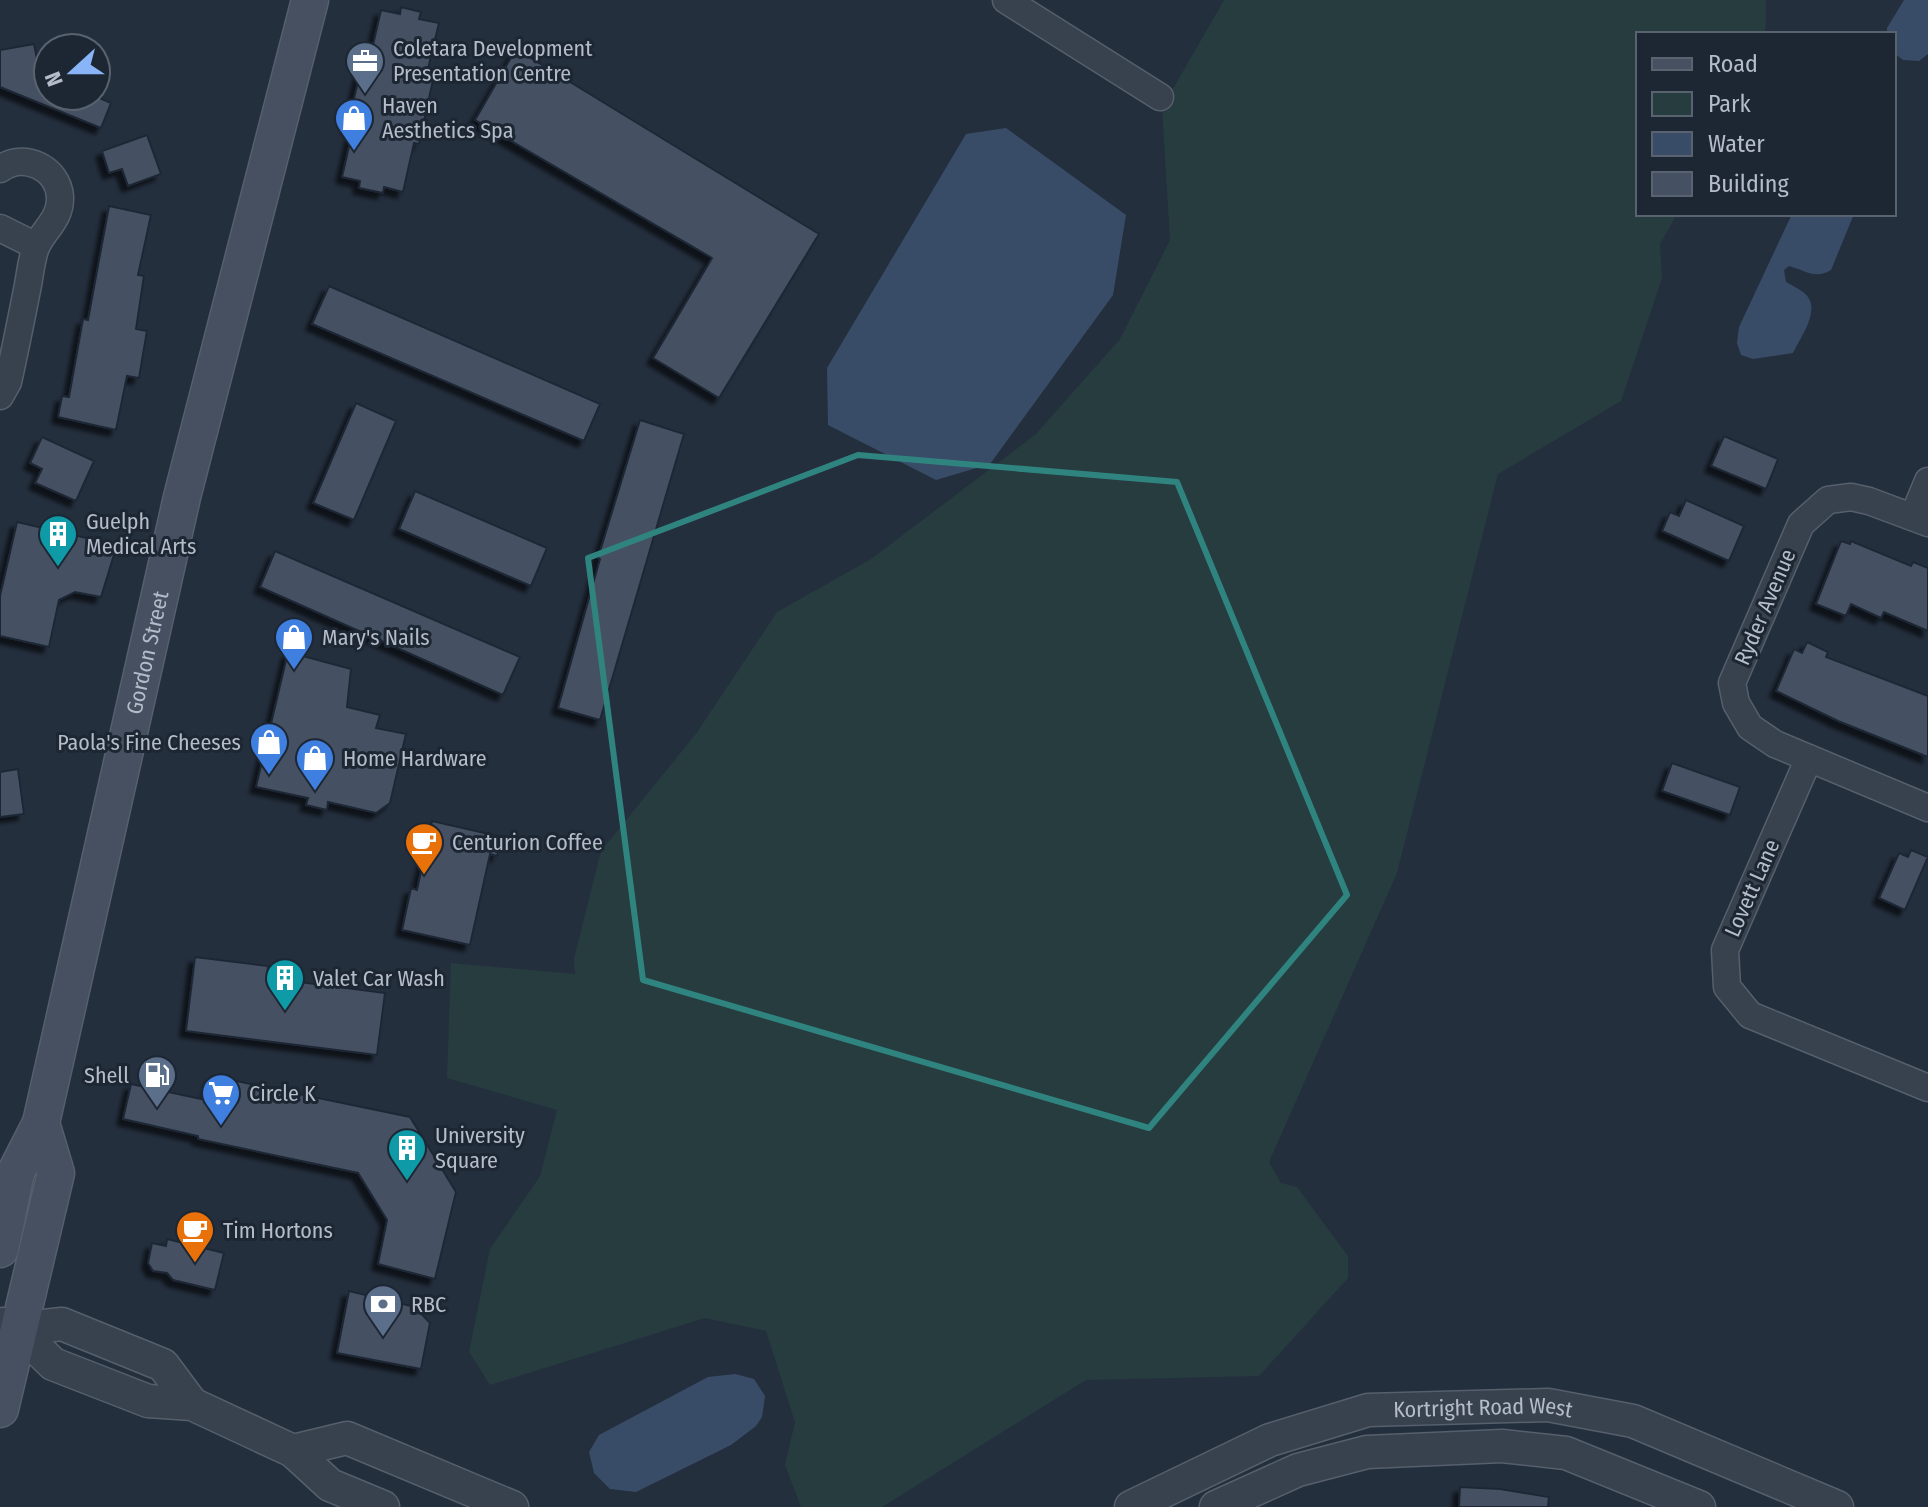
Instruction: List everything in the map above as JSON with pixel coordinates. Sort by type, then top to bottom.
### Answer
[{"type":"main road","name":"Gordon Street","points":[[0,1249],[16,1172],[41,1123],[182,497],[310,0]]},
{"type":"main road","name":"Gordon Street","points":[[0,1409],[9,1326],[56,1173],[41,1123]]},
{"type":"street","points":[[1006,0],[1160,97]]},
{"type":"street","points":[[0,169],[16,162],[40,165],[57,184],[59,209],[36,246],[8,382],[0,396]]},
{"type":"street","points":[[0,228],[36,246]]},
{"type":"street","points":[[1920,520],[1928,481]]},
{"type":"street","name":"Ryder Avenue","points":[[1920,520],[1851,497],[1828,500],[1801,524],[1732,683],[1736,703],[1750,727],[1775,744],[1928,808]]},
{"type":"street","name":"Lovett Lane","points":[[1809,758],[1725,950],[1727,987],[1750,1015],[1928,1088]]},
{"type":"street","points":[[9,1326],[53,1364],[148,1401],[192,1404],[293,1451],[330,1485],[383,1507]]},
{"type":"street","name":"Kortright Road West","points":[[1131,1507],[1270,1440],[1368,1410],[1548,1405],[1633,1421],[1837,1507]]},
{"type":"street","points":[[293,1451],[347,1438],[512,1507]]},
{"type":"street","name":"Kortright Road West","points":[[1216,1507],[1298,1470],[1367,1452],[1502,1446],[1566,1453],[1699,1507]]},
{"type":"highlighted area","points":[[858,455],[1177,482],[1347,895],[1149,1128],[643,980],[588,558]]},
{"type":"green space","points":[[1224,0],[1766,0],[1764,32],[1636,32],[1636,216],[1676,216],[1660,244],[1662,278],[1621,401],[1498,474],[1397,873],[1269,1162],[1281,1183],[1297,1187],[1348,1256],[1348,1278],[1259,1376],[1086,1380],[882,1507],[801,1507],[785,1465],[795,1422],[766,1331],[705,1318],[490,1385],[469,1352],[490,1249],[540,1176],[557,1110],[447,1078],[451,963],[575,974],[574,959],[601,851],[695,735],[777,612],[871,559],[1035,435],[1120,339],[1170,240],[1162,108]]},
{"type":"water","points":[[1904,0],[1928,0],[1928,54],[1919,61],[1903,60],[1896,55],[1896,32],[1887,32]]},
{"type":"water","points":[[1006,128],[1126,215],[1113,295],[990,464],[936,480],[828,425],[827,368],[966,134]]},
{"type":"water","points":[[1791,216],[1853,216],[1831,270],[1815,274],[1789,266],[1784,270],[1786,282],[1804,293],[1811,303],[1810,318],[1793,353],[1753,359],[1741,355],[1737,343],[1739,327]]},
{"type":"water","points":[[735,1374],[754,1379],[765,1396],[762,1417],[756,1426],[731,1445],[636,1492],[610,1489],[594,1473],[589,1452],[599,1435],[708,1377]]},
{"type":"building","points":[[401,7],[421,12],[419,19],[439,23],[428,69],[435,71],[419,144],[414,143],[403,192],[384,187],[383,193],[359,188],[360,181],[342,177],[353,129],[347,127],[364,57],[370,58],[381,10],[400,14]]},
{"type":"building","points":[[32,44],[32,100],[0,87],[0,50]]},
{"type":"building","points":[[516,49],[819,234],[719,398],[653,358],[712,258],[475,120]]},
{"type":"building","points":[[62,112],[107,112],[101,128]]},
{"type":"building","points":[[147,135],[161,174],[128,186],[122,169],[109,173],[102,151]]},
{"type":"building","points":[[109,206],[151,215],[138,275],[144,276],[136,329],[147,331],[139,378],[127,376],[116,430],[58,417],[62,396],[69,397],[83,319],[88,320]]},
{"type":"building","points":[[329,286],[600,404],[584,441],[312,324]]},
{"type":"building","points":[[356,403],[396,421],[354,520],[313,503]]},
{"type":"building","points":[[640,420],[684,434],[600,720],[558,708],[598,558]]},
{"type":"building","points":[[1724,436],[1778,459],[1766,489],[1711,466]]},
{"type":"building","points":[[42,437],[94,461],[76,501],[35,483],[42,469],[30,463]]},
{"type":"building","points":[[415,491],[547,548],[531,586],[399,529]]},
{"type":"building","points":[[1686,500],[1744,526],[1729,561],[1662,531],[1670,512],[1679,516]]},
{"type":"building","name":"Guelph Medical Arts","points":[[17,522],[117,545],[101,597],[75,592],[59,600],[49,647],[0,636],[0,596]]},
{"type":"building","points":[[1841,541],[1850,544],[1851,541],[1911,566],[1913,562],[1928,568],[1928,631],[1884,612],[1881,618],[1851,604],[1846,616],[1816,604]]},
{"type":"building","points":[[275,551],[520,657],[503,695],[260,587]]},
{"type":"building","points":[[1807,642],[1828,652],[1826,657],[1928,696],[1928,757],[1838,721],[1776,691],[1794,649],[1802,653]]},
{"type":"building","points":[[288,652],[351,669],[347,707],[380,715],[376,728],[406,734],[390,803],[376,813],[328,802],[327,810],[306,805],[308,798],[256,787]]},
{"type":"building","points":[[1672,763],[1740,787],[1730,815],[1662,791]]},
{"type":"building","points":[[18,769],[24,814],[0,817],[0,772]]},
{"type":"building","points":[[432,821],[502,837],[497,856],[490,854],[470,945],[402,930],[411,888],[417,890]]},
{"type":"building","points":[[1911,850],[1928,857],[1905,910],[1879,898],[1899,853],[1908,857]]},
{"type":"building","name":"Valet Car Wash","points":[[195,957],[268,966],[267,978],[385,993],[377,1055],[186,1031]]},
{"type":"building","name":"University Square","points":[[212,1076],[410,1117],[456,1192],[435,1279],[378,1264],[387,1220],[358,1173],[198,1139],[198,1136],[123,1119],[131,1084],[206,1100]]},
{"type":"building","name":"Tim Hortons","points":[[167,1239],[224,1253],[215,1290],[173,1280],[167,1273],[153,1271],[148,1263],[152,1243],[166,1246]]},
{"type":"building","name":"RBC","points":[[349,1291],[415,1307],[430,1323],[421,1369],[337,1353]]},
{"type":"building","points":[[1460,1487],[1500,1489],[1549,1497],[1548,1507],[1459,1507]]},
{"type":"place","name":"Coletara Development Presentation Centre","points":[[365,95]]},
{"type":"place","name":"Haven Aesthetics Spa","points":[[354,152]]},
{"type":"place","name":"Guelph Medical Arts","points":[[58,568]]},
{"type":"place","name":"Mary's Nails","points":[[294,671]]},
{"type":"place","name":"Paola's Fine Cheeses","points":[[269,776]]},
{"type":"place","name":"Home Hardware","points":[[315,792]]},
{"type":"place","name":"Centurion Coffee","points":[[424,876]]},
{"type":"place","name":"Valet Car Wash","points":[[285,1012]]},
{"type":"place","name":"Shell","points":[[157,1109]]},
{"type":"place","name":"Circle K","points":[[221,1127]]},
{"type":"place","name":"University Square","points":[[407,1182]]},
{"type":"place","name":"Tim Hortons","points":[[195,1264]]},
{"type":"place","name":"RBC","points":[[383,1338]]}]
